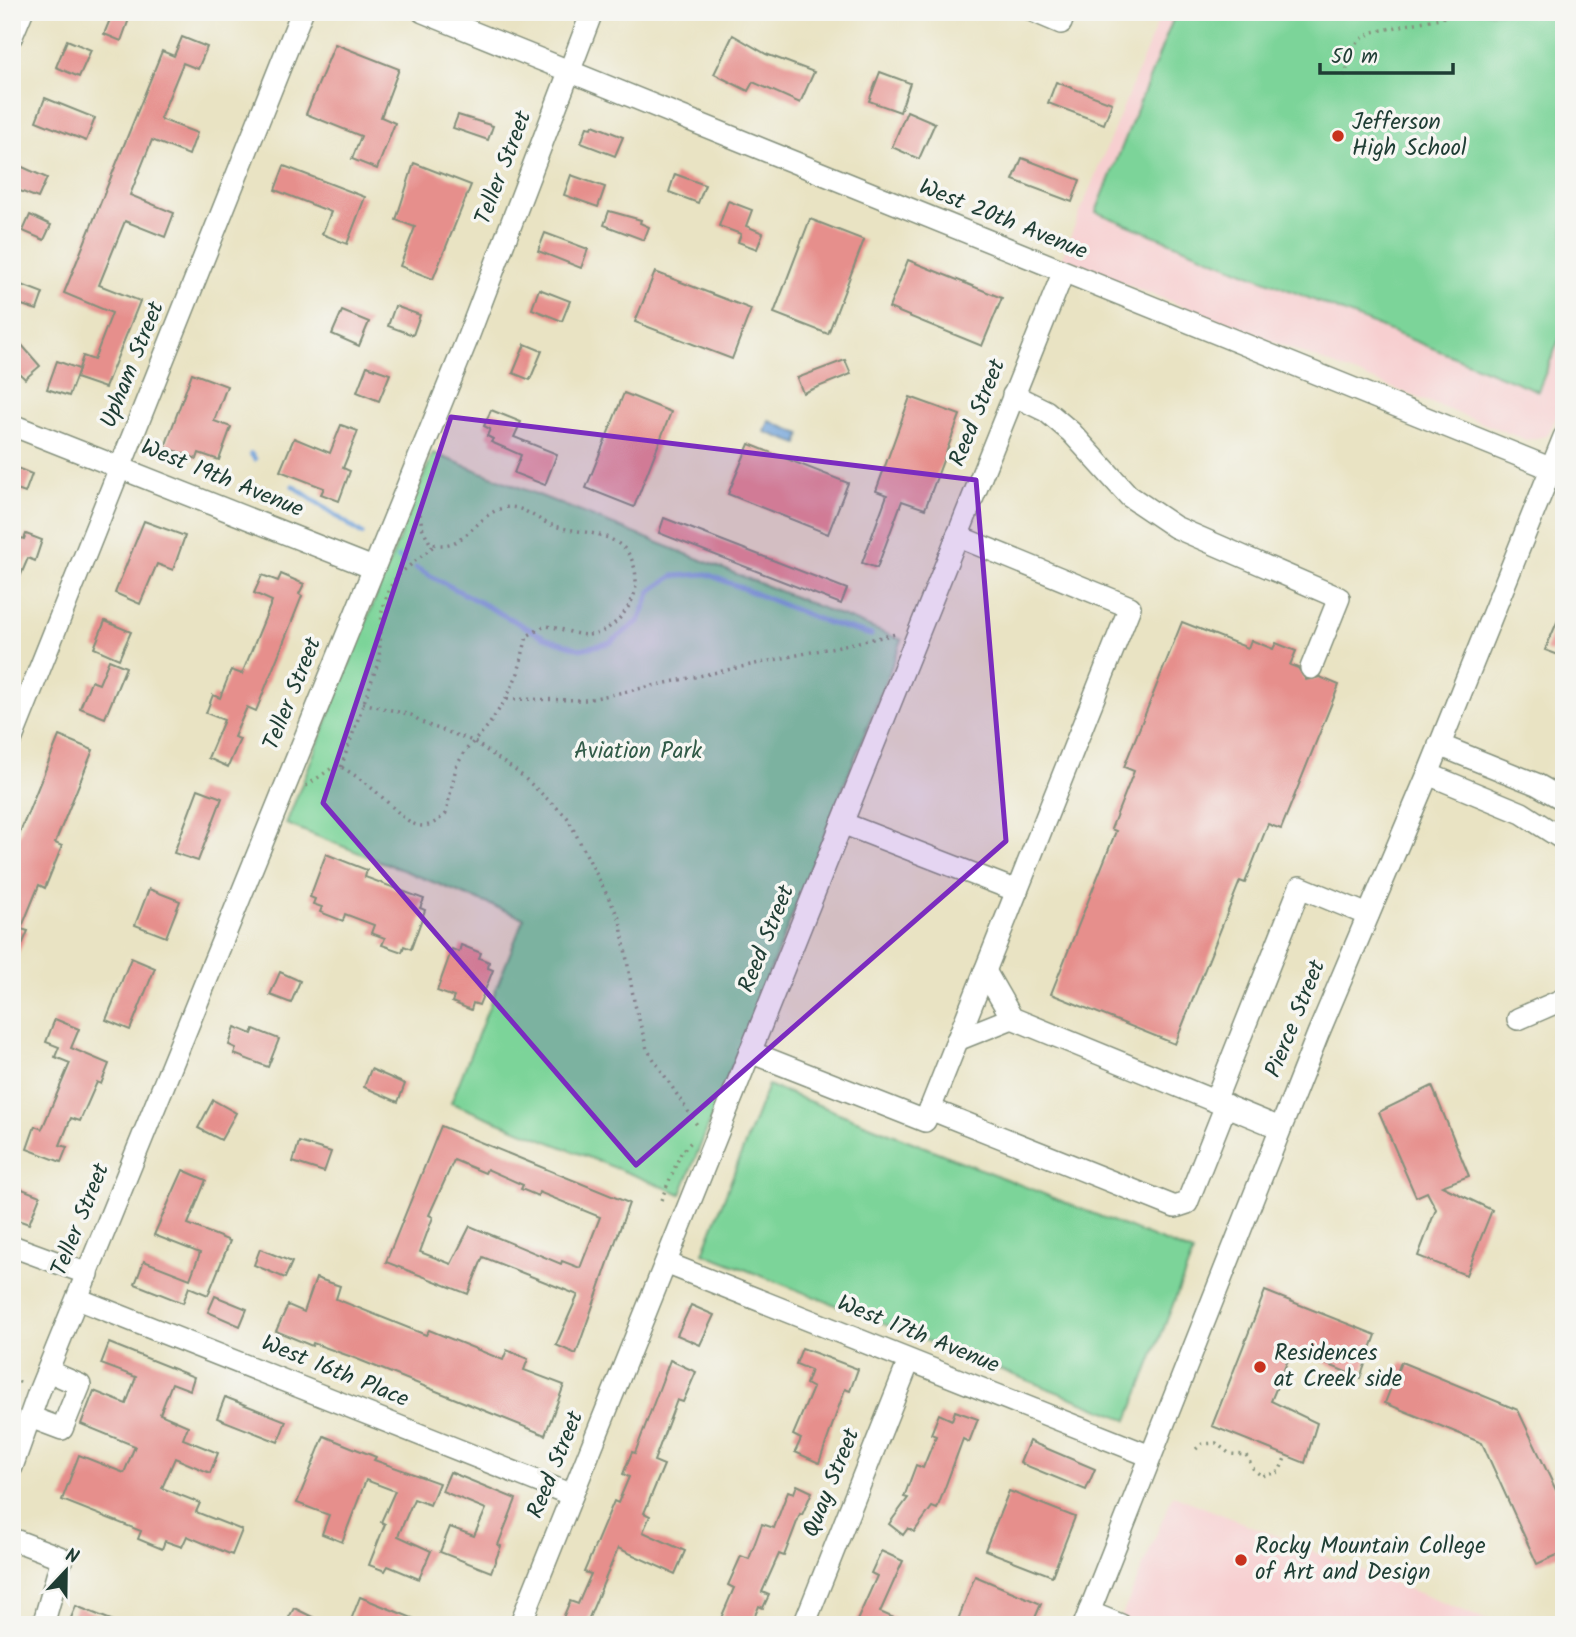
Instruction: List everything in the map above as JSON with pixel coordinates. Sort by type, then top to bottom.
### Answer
[{"type":"street","points":[[12,36],[22,12]]},
{"type":"street","name":"Upham Street","points":[[12,738],[302,12]]},
{"type":"street","name":"West 20th Avenue","points":[[423,12],[1557,472]]},
{"type":"street","name":"Teller Street","points":[[18,1453],[30,1388],[48,1371],[78,1299],[468,337],[593,12]]},
{"type":"street","points":[[1035,12],[1063,18]]},
{"type":"street","name":"Reed Street","points":[[520,1625],[1063,273]]},
{"type":"street","points":[[1013,396],[1046,411],[1071,432],[1129,496],[1175,527],[1339,598],[1311,668]]},
{"type":"street","name":"West 19th Avenue","points":[[12,425],[373,568]]},
{"type":"street","name":"Pierce Street","points":[[1087,1618],[1280,1128],[1557,472],[1564,437]]},
{"type":"street","points":[[750,1052],[925,1121],[930,1109],[1130,607],[957,536]]},
{"type":"street","points":[[1440,745],[1536,784],[1564,800]]},
{"type":"street","points":[[1428,774],[1522,813],[1564,840]]},
{"type":"street","points":[[842,823],[1017,891]]},
{"type":"street","points":[[930,1109],[1175,1207],[1188,1203],[1220,1103],[1300,887],[1368,915]]},
{"type":"street","points":[[985,971],[1012,1018],[1280,1128]]},
{"type":"street","points":[[1518,1019],[1564,999]]},
{"type":"street","points":[[957,1040],[1012,1018]]},
{"type":"street","points":[[12,1246],[88,1274]]},
{"type":"street","name":"West 17th Avenue","points":[[666,1263],[1150,1456]]},
{"type":"street","name":"West 16th Place","points":[[78,1299],[572,1495]]},
{"type":"street","name":"Quay Street","points":[[804,1625],[909,1361]]},
{"type":"street","points":[[30,1416],[62,1429],[80,1385],[48,1371]]},
{"type":"street","name":"Teller Street","points":[[18,1453],[30,1416],[30,1388]]},
{"type":"street","points":[[12,1539],[62,1558],[43,1625]]},
{"type":"street","points":[[1087,1618],[1121,1625]]},
{"type":"path","points":[[1344,76],[1358,41],[1373,32],[1468,12]]},
{"type":"path","points":[[302,791],[332,768],[341,768],[388,802],[407,822],[424,826],[432,824],[446,813],[457,767],[473,741],[506,699],[518,673],[527,636],[539,627],[555,627],[568,634],[584,635],[604,631],[613,625],[631,603],[637,583],[625,549],[599,534],[552,525],[520,509],[510,507],[486,515],[458,540],[447,545],[436,544],[430,542],[422,527],[419,506]]},
{"type":"path","points":[[341,768],[379,660],[382,611],[389,589],[397,576],[436,544]]},
{"type":"path","points":[[506,699],[586,700],[897,634]]},
{"type":"path","points":[[362,703],[411,715],[425,724],[473,741],[519,773],[567,817],[620,920],[634,1001],[647,1049],[701,1132]]},
{"type":"path","points":[[661,1200],[681,1153],[694,1139]]},
{"type":"path","points":[[12,1379],[30,1388]]},
{"type":"path","points":[[1196,1449],[1202,1444],[1216,1443],[1230,1454],[1246,1455],[1254,1470],[1262,1476],[1279,1472],[1286,1456]]},
{"type":"highlighted area","points":[[451,417],[976,480],[1006,841],[636,1165],[323,803]]},
{"type":"shaded area","name":"Jefferson High School","points":[[1162,12],[1564,12],[1564,403],[1547,436],[1526,440],[1061,259]]},
{"type":"shaded area","name":"Rocky Mountain College of Art and Design","points":[[1173,1495],[1499,1625],[1118,1625]]},
{"type":"green space","name":"Jefferson High School","points":[[1176,12],[1564,12],[1564,328],[1538,391],[1096,212]]},
{"type":"green space","name":"Aviation Park","points":[[433,453],[902,640],[681,1194],[451,1103],[524,918],[286,824]]},
{"type":"green space","points":[[768,1085],[1193,1253],[1128,1420],[703,1253]]},
{"type":"water","points":[[769,421],[801,434],[798,444],[765,432]]},
{"type":"building","points":[[113,12],[129,19],[121,41],[104,34]]},
{"type":"building","points":[[733,35],[766,54],[814,72],[800,103],[753,82],[748,91],[714,74]]},
{"type":"building","points":[[182,37],[207,47],[198,69],[183,63],[160,119],[197,133],[189,155],[152,140],[130,195],[174,213],[165,237],[125,221],[99,285],[140,301],[105,388],[76,378],[83,356],[94,360],[112,313],[64,293],[162,51],[174,56]]},
{"type":"building","points":[[67,40],[91,50],[79,77],[56,67]]},
{"type":"building","points":[[335,44],[399,69],[381,117],[395,123],[377,169],[352,159],[361,136],[306,114]]},
{"type":"building","points":[[880,72],[910,83],[900,112],[869,101]]},
{"type":"building","points":[[1056,82],[1112,103],[1104,124],[1048,103]]},
{"type":"building","points":[[45,98],[95,118],[86,141],[36,121]]},
{"type":"building","points":[[907,111],[935,123],[919,159],[892,147]]},
{"type":"building","points":[[458,115],[493,126],[488,140],[453,128]]},
{"type":"building","points":[[593,125],[623,137],[615,156],[581,143],[587,127],[592,128]]},
{"type":"building","points":[[1022,158],[1080,180],[1072,202],[1013,180]]},
{"type":"building","points":[[414,163],[471,185],[433,279],[400,266],[415,227],[396,220]]},
{"type":"building","points":[[18,165],[47,178],[38,198],[12,188]]},
{"type":"building","points":[[284,166],[365,197],[347,244],[322,234],[331,212],[275,190]]},
{"type":"building","points":[[675,174],[705,185],[698,203],[669,192]]},
{"type":"building","points":[[571,175],[605,187],[598,207],[564,195]]},
{"type":"building","points":[[728,201],[752,210],[746,226],[763,233],[757,249],[738,242],[741,234],[719,226]]},
{"type":"building","points":[[609,211],[641,220],[640,223],[649,227],[644,240],[604,225]]},
{"type":"building","points":[[30,215],[51,225],[44,240],[23,231]]},
{"type":"building","points":[[810,219],[864,240],[828,334],[774,313]]},
{"type":"building","points":[[545,233],[588,249],[581,268],[538,251]]},
{"type":"building","points":[[908,260],[1002,298],[982,346],[889,308]]},
{"type":"building","points":[[655,272],[751,309],[732,359],[635,322]]},
{"type":"building","points":[[22,285],[43,293],[37,310],[16,303]]},
{"type":"building","points":[[539,289],[570,301],[562,321],[532,309]]},
{"type":"building","points":[[395,306],[420,315],[413,335],[388,326]]},
{"type":"building","points":[[342,311],[369,322],[359,346],[332,334]]},
{"type":"building","points":[[21,344],[40,366],[25,379],[20,374],[12,380],[12,351]]},
{"type":"building","points":[[525,344],[542,351],[530,380],[513,373]]},
{"type":"building","points":[[845,360],[851,374],[803,393],[797,378]]},
{"type":"building","points":[[57,361],[79,369],[69,396],[47,389]]},
{"type":"building","points":[[367,366],[390,374],[379,401],[357,392]]},
{"type":"building","points":[[192,373],[227,386],[214,421],[231,427],[219,460],[199,453],[197,459],[165,447]]},
{"type":"building","points":[[624,393],[671,412],[634,507],[586,488]]},
{"type":"building","points":[[910,397],[960,415],[925,509],[902,501],[877,568],[862,563],[887,495],[876,491]]},
{"type":"building","points":[[491,410],[521,422],[514,437],[557,454],[545,485],[514,473],[521,455],[491,442],[493,439],[487,436],[490,429],[484,426]]},
{"type":"building","points":[[341,425],[358,431],[343,468],[350,471],[339,501],[321,494],[324,488],[280,471],[294,438],[330,453]]},
{"type":"building","points":[[749,444],[848,483],[828,534],[728,494]]},
{"type":"building","points":[[12,466],[32,474],[25,493],[12,488]]},
{"type":"building","points":[[664,518],[847,589],[841,604],[659,533]]},
{"type":"building","points":[[144,521],[185,536],[173,570],[157,564],[140,604],[115,593]]},
{"type":"building","points":[[26,534],[42,540],[35,561],[28,558],[12,596],[12,544],[15,536],[24,539]]},
{"type":"building","points":[[281,574],[304,584],[299,594],[302,596],[256,711],[247,707],[234,737],[240,739],[228,767],[208,758],[224,720],[206,713],[213,695],[220,698],[231,670],[242,674],[272,601],[254,593],[262,575],[278,581]]},
{"type":"building","points":[[1564,606],[1564,657],[1545,650]]},
{"type":"building","points":[[105,621],[131,632],[119,659],[94,648]]},
{"type":"building","points":[[1182,622],[1248,648],[1251,640],[1273,649],[1276,643],[1296,651],[1290,665],[1298,668],[1306,680],[1320,677],[1339,685],[1281,829],[1268,824],[1245,883],[1240,881],[1175,1044],[1051,994],[1116,831],[1111,829],[1134,771],[1124,767]]},
{"type":"building","points":[[109,660],[126,667],[105,718],[80,708],[91,681],[99,684]]},
{"type":"building","points":[[59,736],[93,750],[55,843],[62,846],[45,888],[39,885],[21,929],[28,931],[12,968],[12,852]]},
{"type":"building","points":[[198,789],[222,798],[198,861],[174,853]]},
{"type":"building","points":[[326,854],[367,870],[365,877],[424,899],[420,908],[425,910],[411,949],[404,946],[402,952],[382,945],[385,938],[371,933],[374,925],[345,914],[343,921],[320,912],[322,907],[313,904],[315,899],[310,897]]},
{"type":"building","points":[[149,889],[180,901],[166,937],[135,925]]},
{"type":"building","points":[[461,945],[481,953],[479,958],[489,962],[488,968],[493,970],[479,1005],[473,1003],[471,1010],[452,1002],[454,997],[437,991],[452,949],[459,952]]},
{"type":"building","points":[[131,958],[155,968],[130,1030],[106,1020]]},
{"type":"building","points":[[280,972],[300,981],[291,1003],[270,995]]},
{"type":"building","points":[[55,1019],[79,1029],[71,1048],[109,1064],[101,1084],[97,1082],[80,1121],[71,1118],[60,1145],[67,1147],[61,1162],[27,1149],[35,1126],[42,1129],[70,1063],[55,1057],[59,1047],[46,1042]]},
{"type":"building","points":[[235,1027],[252,1034],[254,1029],[279,1039],[268,1067],[234,1054],[236,1048],[229,1045]]},
{"type":"building","points":[[371,1069],[405,1084],[398,1102],[364,1087]]},
{"type":"building","points":[[1432,1086],[1469,1176],[1442,1186],[1492,1210],[1466,1275],[1418,1256],[1436,1209],[1427,1192],[1416,1197],[1379,1112]]},
{"type":"building","points":[[213,1100],[236,1113],[221,1140],[198,1128]]},
{"type":"building","points":[[441,1126],[629,1203],[576,1354],[556,1345],[578,1295],[483,1257],[468,1294],[386,1262]],"holes":[[[454,1160],[485,1173],[487,1169],[523,1185],[521,1189],[538,1196],[539,1192],[600,1217],[580,1268],[562,1261],[561,1264],[470,1226],[451,1264],[420,1252],[433,1217],[429,1215]]]},
{"type":"building","points":[[299,1142],[331,1152],[324,1172],[293,1162]]},
{"type":"building","points":[[183,1170],[206,1180],[188,1224],[230,1241],[208,1295],[189,1287],[183,1303],[135,1284],[144,1261],[190,1279],[200,1253],[154,1235]]},
{"type":"building","points":[[12,1185],[40,1196],[29,1224],[12,1218]]},
{"type":"building","points":[[260,1249],[292,1262],[285,1278],[254,1265]]},
{"type":"building","points":[[316,1278],[340,1286],[336,1299],[426,1335],[429,1330],[503,1360],[507,1350],[528,1359],[524,1370],[564,1385],[545,1435],[352,1357],[313,1343],[312,1346],[276,1331],[288,1305],[304,1312]]},
{"type":"building","name":"Residences at Creek side","points":[[1265,1291],[1376,1335],[1360,1378],[1301,1353],[1290,1355],[1271,1401],[1317,1423],[1305,1463],[1212,1426]]},
{"type":"building","points":[[215,1296],[247,1309],[240,1326],[208,1312]]},
{"type":"building","points":[[691,1305],[714,1315],[700,1345],[677,1335]]},
{"type":"building","points":[[109,1343],[194,1377],[190,1390],[172,1383],[160,1414],[188,1426],[183,1439],[218,1453],[210,1473],[175,1458],[162,1488],[200,1503],[196,1512],[242,1530],[232,1555],[187,1536],[182,1547],[165,1541],[162,1549],[138,1539],[141,1531],[62,1500],[79,1455],[124,1473],[135,1446],[81,1424],[94,1391],[126,1404],[136,1377],[101,1364]]},
{"type":"building","points":[[802,1348],[858,1369],[850,1391],[845,1389],[819,1463],[795,1452],[801,1439],[793,1435],[813,1388],[806,1384],[811,1370],[796,1364]]},
{"type":"building","points":[[670,1360],[696,1372],[683,1402],[677,1400],[654,1461],[664,1465],[644,1513],[650,1516],[643,1532],[685,1551],[675,1574],[618,1548],[586,1625],[560,1625],[570,1601],[578,1604],[591,1574],[584,1572],[614,1501],[618,1503],[629,1477],[623,1474],[632,1452],[635,1453]]},
{"type":"building","points":[[1401,1362],[1518,1410],[1564,1507],[1564,1552],[1537,1564],[1482,1443],[1385,1403]]},
{"type":"building","points":[[225,1397],[286,1421],[278,1442],[217,1418]]},
{"type":"building","points":[[955,1411],[978,1419],[969,1442],[963,1439],[937,1509],[932,1507],[914,1532],[908,1528],[903,1535],[889,1524],[908,1498],[904,1497],[916,1465],[923,1468],[936,1436],[931,1434],[939,1414],[952,1420]]},
{"type":"building","points":[[324,1436],[376,1457],[374,1460],[439,1483],[430,1505],[414,1499],[398,1536],[431,1551],[419,1579],[388,1566],[385,1571],[369,1565],[385,1524],[381,1522],[395,1491],[366,1480],[342,1542],[322,1534],[329,1515],[297,1503]]},
{"type":"building","points":[[1029,1441],[1095,1469],[1086,1490],[1020,1463]]},
{"type":"building","points":[[450,1472],[516,1499],[498,1545],[501,1546],[491,1572],[440,1552],[450,1527],[474,1536],[486,1509],[442,1491]]},
{"type":"building","points":[[797,1485],[812,1492],[802,1515],[800,1514],[784,1556],[779,1554],[762,1592],[769,1595],[763,1608],[759,1606],[751,1625],[718,1625],[734,1588],[728,1585],[741,1556],[749,1559],[762,1524],[774,1528],[788,1491],[794,1493]]},
{"type":"building","points":[[1009,1491],[1075,1517],[1052,1576],[985,1550]]},
{"type":"building","points":[[881,1551],[903,1561],[880,1612],[910,1625],[855,1625],[877,1576],[871,1573]]},
{"type":"building","points":[[975,1576],[1041,1604],[1032,1625],[956,1625]]},
{"type":"building","points":[[360,1597],[427,1624],[427,1625],[349,1625]]},
{"type":"building","points":[[76,1606],[121,1624],[121,1625],[68,1625]]},
{"type":"building","points":[[294,1608],[329,1625],[296,1625],[287,1621]]},
{"type":"waterway","points":[[251,454],[255,459]]},
{"type":"waterway","points":[[293,486],[362,534]]},
{"type":"waterway","points":[[398,557],[405,562]]},
{"type":"waterway","points":[[416,568],[544,637],[580,649],[610,643],[639,621],[651,591],[673,576],[707,574],[828,623],[871,635]]},
{"type":"place","name":"Jefferson High School","points":[[1338,136]]},
{"type":"place","name":"Residences at Creek side","points":[[1260,1367]]},
{"type":"place","name":"Rocky Mountain College of Art and Design","points":[[1241,1560]]}]
